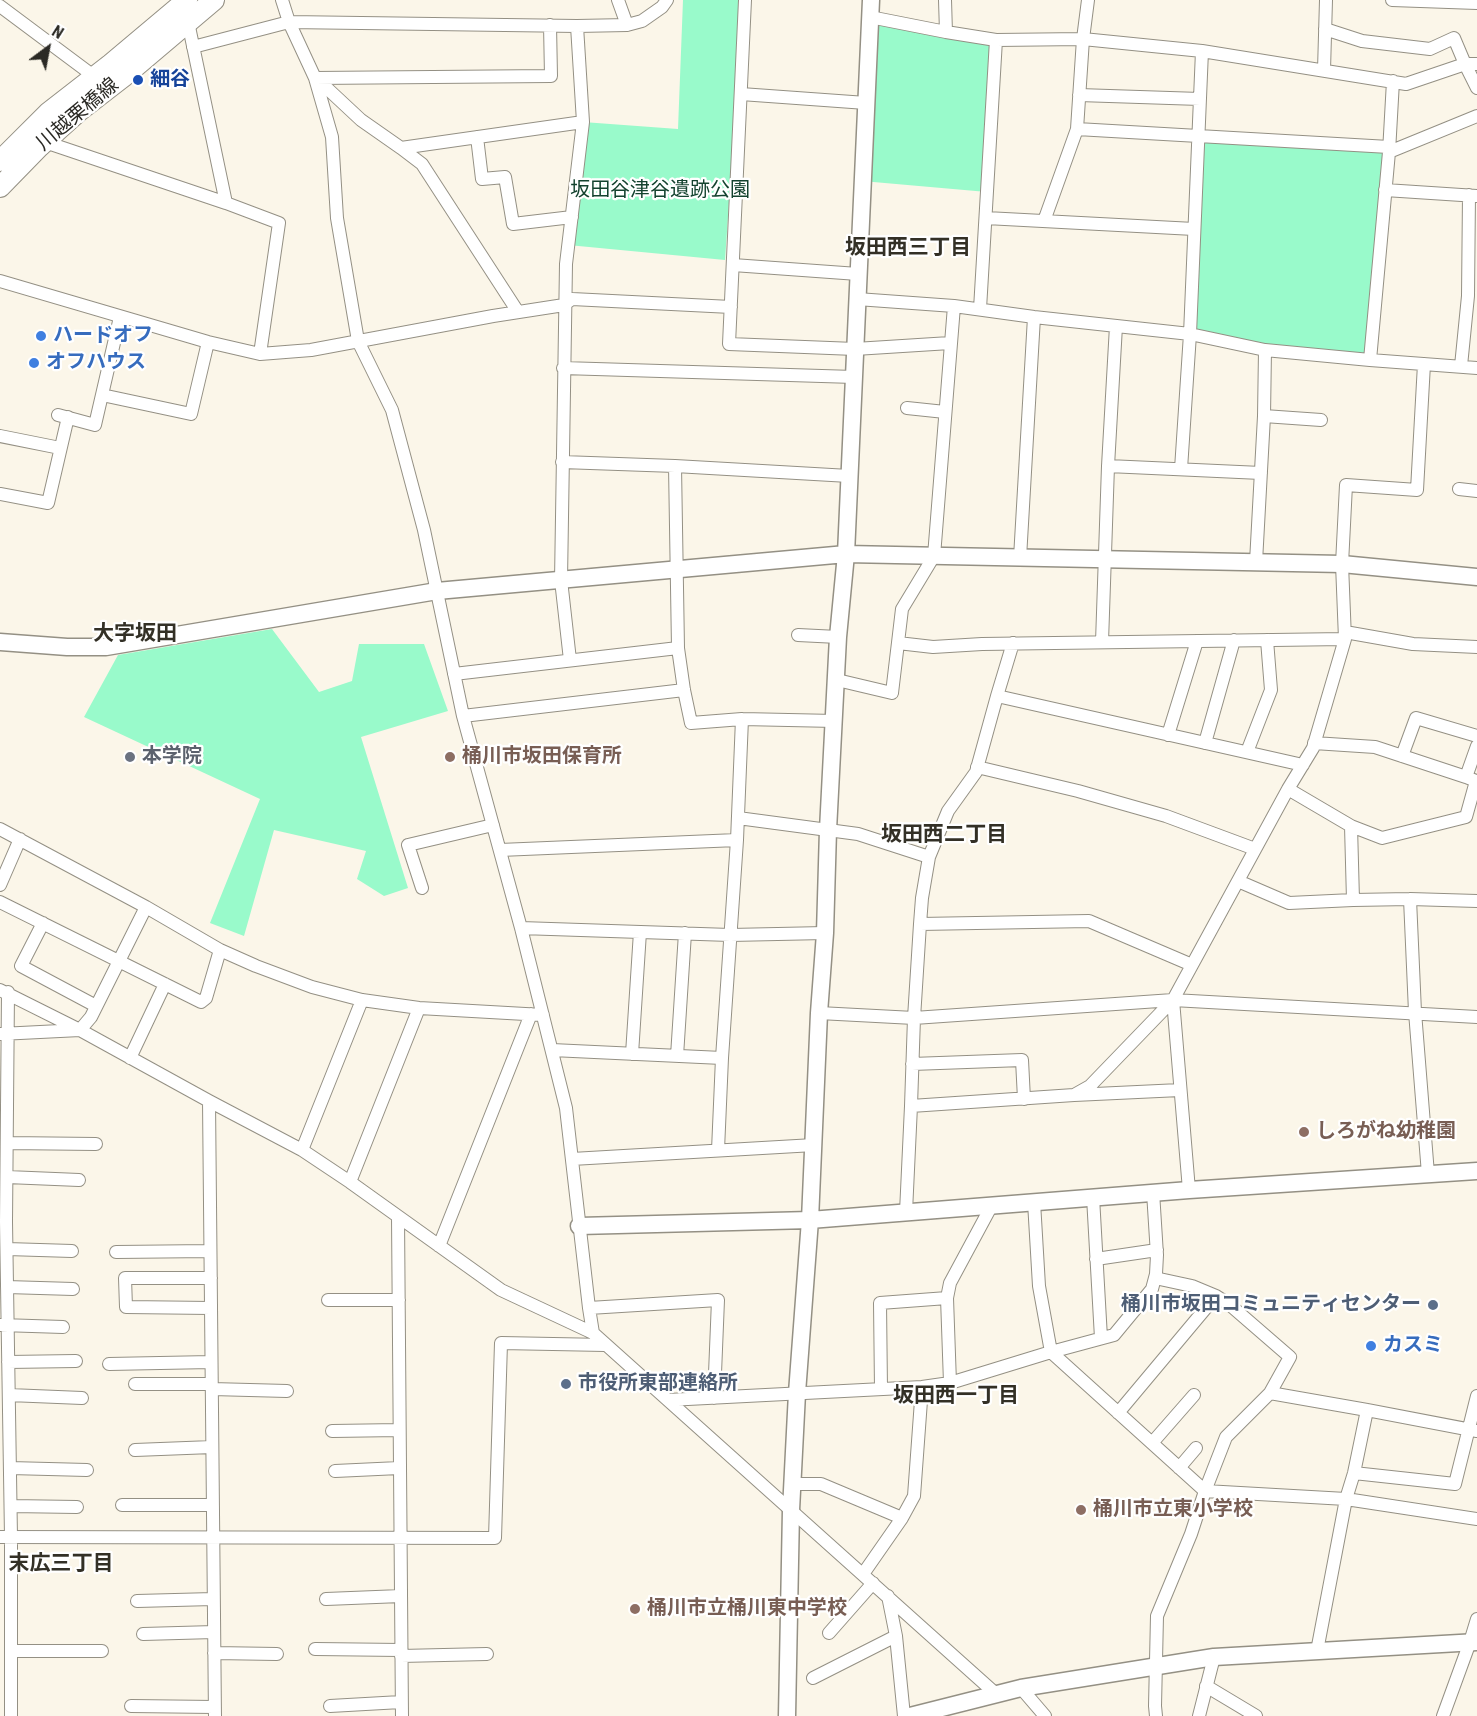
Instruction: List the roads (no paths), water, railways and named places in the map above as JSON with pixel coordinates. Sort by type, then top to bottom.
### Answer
[{"type":"main road","name":"川越栗橋線","points":[[0,161],[48,113],[187,0]]},
{"type":"main road","name":"川越栗橋線","points":[[0,187],[79,111],[214,0]]},
{"type":"street","points":[[282,0],[289,22],[315,78],[332,137],[337,218],[358,341],[392,410],[424,530],[463,716],[521,928],[537,1015],[552,1050],[566,1108],[593,1333]]},
{"type":"street","points":[[618,0],[627,25]]},
{"type":"street","points":[[193,47],[289,22],[627,25],[642,21],[662,7],[667,0]]},
{"type":"street","points":[[745,0],[729,344],[855,349],[950,343]]},
{"type":"street","points":[[945,0],[946,32]]},
{"type":"street","points":[[1324,70],[1326,0]]},
{"type":"street","points":[[1392,0],[1477,3]]},
{"type":"street","points":[[1044,221],[1077,129],[1083,39],[1091,1]]},
{"type":"street","points":[[0,6],[95,77]]},
{"type":"street","points":[[787,1716],[791,1510],[810,1220],[838,637],[846,554],[870,8],[946,32],[996,40],[1083,39],[1202,51],[1406,84],[1471,64]]},
{"type":"street","points":[[188,22],[226,203]]},
{"type":"street","points":[[315,78],[551,76],[550,25]]},
{"type":"street","points":[[570,660],[561,580],[563,368],[566,264],[583,122],[577,26]]},
{"type":"street","points":[[1325,29],[1362,41],[1430,49],[1454,38],[1471,64],[1477,88]]},
{"type":"street","points":[[980,309],[996,40]]},
{"type":"street","points":[[1181,470],[1190,334],[1202,51]]},
{"type":"street","points":[[315,78],[361,120],[422,164],[518,312]]},
{"type":"street","points":[[1370,360],[1393,81]]},
{"type":"street","points":[[741,94],[866,103]]},
{"type":"street","points":[[1079,95],[1200,99]]},
{"type":"street","points":[[1077,129],[1389,150],[1477,116]]},
{"type":"street","points":[[401,148],[583,122]]},
{"type":"street","points":[[477,137],[482,179],[505,177],[513,225],[572,217]]},
{"type":"street","points":[[45,142],[279,223],[260,354]]},
{"type":"street","points":[[1384,190],[1473,195],[1472,296],[1461,366]]},
{"type":"street","points":[[986,218],[1194,229]]},
{"type":"street","points":[[733,265],[858,273]]},
{"type":"street","points":[[0,281],[208,342],[260,354],[311,350],[564,305],[572,299],[731,307]]},
{"type":"street","points":[[857,299],[954,306],[1190,334],[1265,350],[1477,368]]},
{"type":"street","points":[[837,680],[892,693],[902,609],[934,556],[954,306]]},
{"type":"street","points":[[0,494],[48,503],[60,448],[63,416],[95,425],[120,317]]},
{"type":"street","points":[[1020,558],[1034,317]]},
{"type":"street","points":[[1102,642],[1107,466],[1116,326]]},
{"type":"street","points":[[102,395],[191,414],[208,342]]},
{"type":"street","points":[[1256,562],[1264,416],[1265,350]]},
{"type":"street","points":[[1074,1095],[1090,1086],[1173,1000],[1314,743],[1345,635],[1342,564],[1346,485],[1417,490],[1424,364]]},
{"type":"street","points":[[563,368],[854,377]]},
{"type":"street","points":[[907,408],[945,412]]},
{"type":"street","points":[[1264,416],[1321,420]]},
{"type":"street","points":[[0,436],[60,448]]},
{"type":"street","points":[[562,462],[849,476]]},
{"type":"street","points":[[675,466],[678,648],[691,723],[742,719],[835,721]]},
{"type":"street","points":[[1107,466],[1261,473]]},
{"type":"street","points":[[1459,489],[1477,491]]},
{"type":"street","points":[[0,642],[67,647],[106,646],[437,591],[846,554],[1342,564],[1477,577]]},
{"type":"street","points":[[798,635],[838,637]]},
{"type":"street","points":[[898,643],[933,647],[1013,643],[1267,640],[1345,635],[1413,644],[1477,647]]},
{"type":"street","points":[[1205,743],[1234,640]]},
{"type":"street","points":[[1247,752],[1271,690],[1267,640]]},
{"type":"street","points":[[1168,735],[1197,641]]},
{"type":"street","points":[[906,1212],[920,924],[929,857],[948,811],[976,772],[1013,643]]},
{"type":"street","points":[[454,674],[678,648]]},
{"type":"street","points":[[463,716],[684,690]]},
{"type":"street","points":[[998,696],[1303,765]]},
{"type":"street","points":[[1402,756],[1416,718],[1477,736]]},
{"type":"street","points":[[718,1150],[742,719]]},
{"type":"street","points":[[1288,789],[1352,826],[1382,838],[1466,817],[1476,781],[1375,747],[1314,743]]},
{"type":"street","points":[[1466,777],[1477,746]]},
{"type":"street","points":[[977,767],[1157,813],[1255,849]]},
{"type":"street","points":[[738,818],[858,834],[929,857]]},
{"type":"street","points":[[422,888],[408,844],[493,825]]},
{"type":"street","points":[[1352,826],[1353,900]]},
{"type":"street","points":[[0,829],[146,907],[220,950],[312,987],[362,1000],[419,1008],[537,1015]]},
{"type":"street","points":[[0,885],[20,838]]},
{"type":"street","points":[[500,850],[737,840]]},
{"type":"street","points":[[1238,881],[1289,903],[1353,900],[1477,901]]},
{"type":"street","points":[[1410,900],[1415,1012],[1428,1174]]},
{"type":"street","points":[[0,902],[201,1002],[206,998],[220,950]]},
{"type":"street","points":[[3,1034],[80,1030],[91,1017],[146,907]]},
{"type":"street","points":[[920,924],[1089,921],[1192,965]]},
{"type":"street","points":[[43,923],[21,966],[96,1006]]},
{"type":"street","points":[[521,928],[730,935],[825,933]]},
{"type":"street","points":[[632,1054],[640,932]]},
{"type":"street","points":[[677,1056],[685,933]]},
{"type":"street","points":[[130,1058],[165,984]]},
{"type":"street","points":[[7,1714],[5,1537],[10,1506],[10,1468],[8,1362],[4,1325],[7,1287],[7,1143],[3,1034],[4,991],[302,1150],[501,1290],[593,1333],[996,1694]]},
{"type":"street","points":[[302,1150],[362,1000]]},
{"type":"street","points":[[819,1013],[914,1018],[1173,1000],[1477,1017]]},
{"type":"street","points":[[1173,1000],[1189,1190]]},
{"type":"street","points":[[350,1182],[419,1008]]},
{"type":"street","points":[[439,1246],[537,1015]]},
{"type":"street","points":[[552,1050],[722,1058]]},
{"type":"street","points":[[912,1064],[1022,1060],[1024,1099]]},
{"type":"street","points":[[911,1106],[1180,1090]]},
{"type":"street","points":[[131,1706],[214,1711],[209,1101]]},
{"type":"street","points":[[7,1143],[96,1144]]},
{"type":"street","points":[[572,1159],[814,1145]]},
{"type":"street","points":[[579,1226],[810,1220],[1153,1192],[1477,1171]]},
{"type":"street","points":[[7,1177],[79,1180]]},
{"type":"street","points":[[668,1400],[881,1389],[950,1383],[1114,1335],[1152,1289],[1155,1278],[1157,1250],[1153,1192]]},
{"type":"street","points":[[1093,1197],[1101,1338]]},
{"type":"street","points":[[1034,1202],[1039,1286],[1051,1352],[1205,1491],[1346,1499],[1477,1519]]},
{"type":"street","points":[[950,1383],[947,1298],[950,1283],[992,1205]]},
{"type":"street","points":[[398,1217],[402,1716]]},
{"type":"street","points":[[7,1249],[72,1251]]},
{"type":"street","points":[[1096,1259],[1157,1250]]},
{"type":"street","points":[[116,1252],[210,1251]]},
{"type":"street","points":[[210,1278],[125,1278],[126,1307],[211,1308]]},
{"type":"street","points":[[1155,1278],[1192,1286],[1216,1296],[1230,1305],[1290,1357],[1270,1393],[1226,1437],[1191,1534],[1156,1616],[1156,1716]]},
{"type":"street","points":[[7,1287],[73,1288]]},
{"type":"street","points":[[1118,1413],[1216,1296]]},
{"type":"street","points":[[881,1389],[880,1303],[947,1298]]},
{"type":"street","points":[[328,1300],[399,1300]]},
{"type":"street","points":[[589,1308],[718,1300],[714,1398]]},
{"type":"street","points":[[4,1325],[63,1327]]},
{"type":"street","points":[[5,1537],[400,1536],[495,1538],[501,1343],[605,1345]]},
{"type":"street","points":[[8,1362],[76,1361]]},
{"type":"street","points":[[109,1364],[211,1362]]},
{"type":"street","points":[[135,1384],[287,1391]]},
{"type":"street","points":[[863,1574],[902,1518],[914,1496],[922,1386]]},
{"type":"street","points":[[1270,1393],[1473,1430]]},
{"type":"street","points":[[9,1395],[82,1398]]},
{"type":"street","points":[[1152,1443],[1194,1395]]},
{"type":"street","points":[[1354,1473],[1455,1484],[1473,1430],[1477,1396]]},
{"type":"street","points":[[1317,1651],[1346,1499],[1354,1473],[1367,1410]]},
{"type":"street","points":[[332,1431],[399,1430]]},
{"type":"street","points":[[135,1450],[212,1447]]},
{"type":"street","points":[[1179,1468],[1196,1448]]},
{"type":"street","points":[[10,1468],[87,1470]]},
{"type":"street","points":[[335,1471],[399,1468]]},
{"type":"street","points":[[793,1484],[821,1484],[902,1518]]},
{"type":"street","points":[[122,1505],[212,1505]]},
{"type":"street","points":[[10,1506],[77,1507]]},
{"type":"street","points":[[830,1633],[873,1583]]},
{"type":"street","points":[[326,1599],[400,1596]]},
{"type":"street","points":[[888,1596],[896,1636],[904,1716]]},
{"type":"street","points":[[137,1601],[213,1599]]},
{"type":"street","points":[[1443,1716],[1474,1642],[1477,1618]]},
{"type":"street","points":[[143,1634],[214,1632]]},
{"type":"street","points":[[813,1678],[896,1636]]},
{"type":"street","points":[[910,1716],[1021,1688],[1214,1657],[1474,1642]]},
{"type":"street","points":[[315,1649],[487,1654]]},
{"type":"street","points":[[7,1658],[102,1651]]},
{"type":"street","points":[[214,1653],[277,1654]]},
{"type":"street","points":[[1199,1716],[1214,1657]]},
{"type":"street","points":[[1206,1686],[1256,1716]]},
{"type":"street","points":[[1021,1688],[1045,1716]]},
{"type":"street","points":[[330,1706],[402,1702]]},
{"type":"place","name":"細谷","points":[[138,80]]},
{"type":"place","name":"ハードオフ","points":[[41,336]]},
{"type":"place","name":"オフハウス","points":[[34,363]]},
{"type":"place","name":"本学院","points":[[130,757]]},
{"type":"place","name":"桶川市坂田保育所","points":[[450,757]]},
{"type":"place","name":"しろがね幼稚園","points":[[1304,1132]]},
{"type":"place","name":"桶川市坂田コミュニティセンター","points":[[1433,1305]]},
{"type":"place","name":"カスミ","points":[[1371,1346]]},
{"type":"place","name":"市役所東部連絡所","points":[[566,1384]]},
{"type":"place","name":"桶川市立東小学校","points":[[1081,1510]]},
{"type":"place","name":"桶川市立桶川東中学校","points":[[635,1609]]},
{"type":"district","name":"坂田西三丁目","points":[[908,249]]},
{"type":"district","name":"大字坂田","points":[[135,635]]},
{"type":"district","name":"坂田西二丁目","points":[[944,836]]},
{"type":"district","name":"坂田西一丁目","points":[[956,1397]]},
{"type":"district","name":"末広三丁目","points":[[61,1565]]},
{"type":"park label","name":"坂田谷津谷遺跡公園","points":[[660,191]]}]
